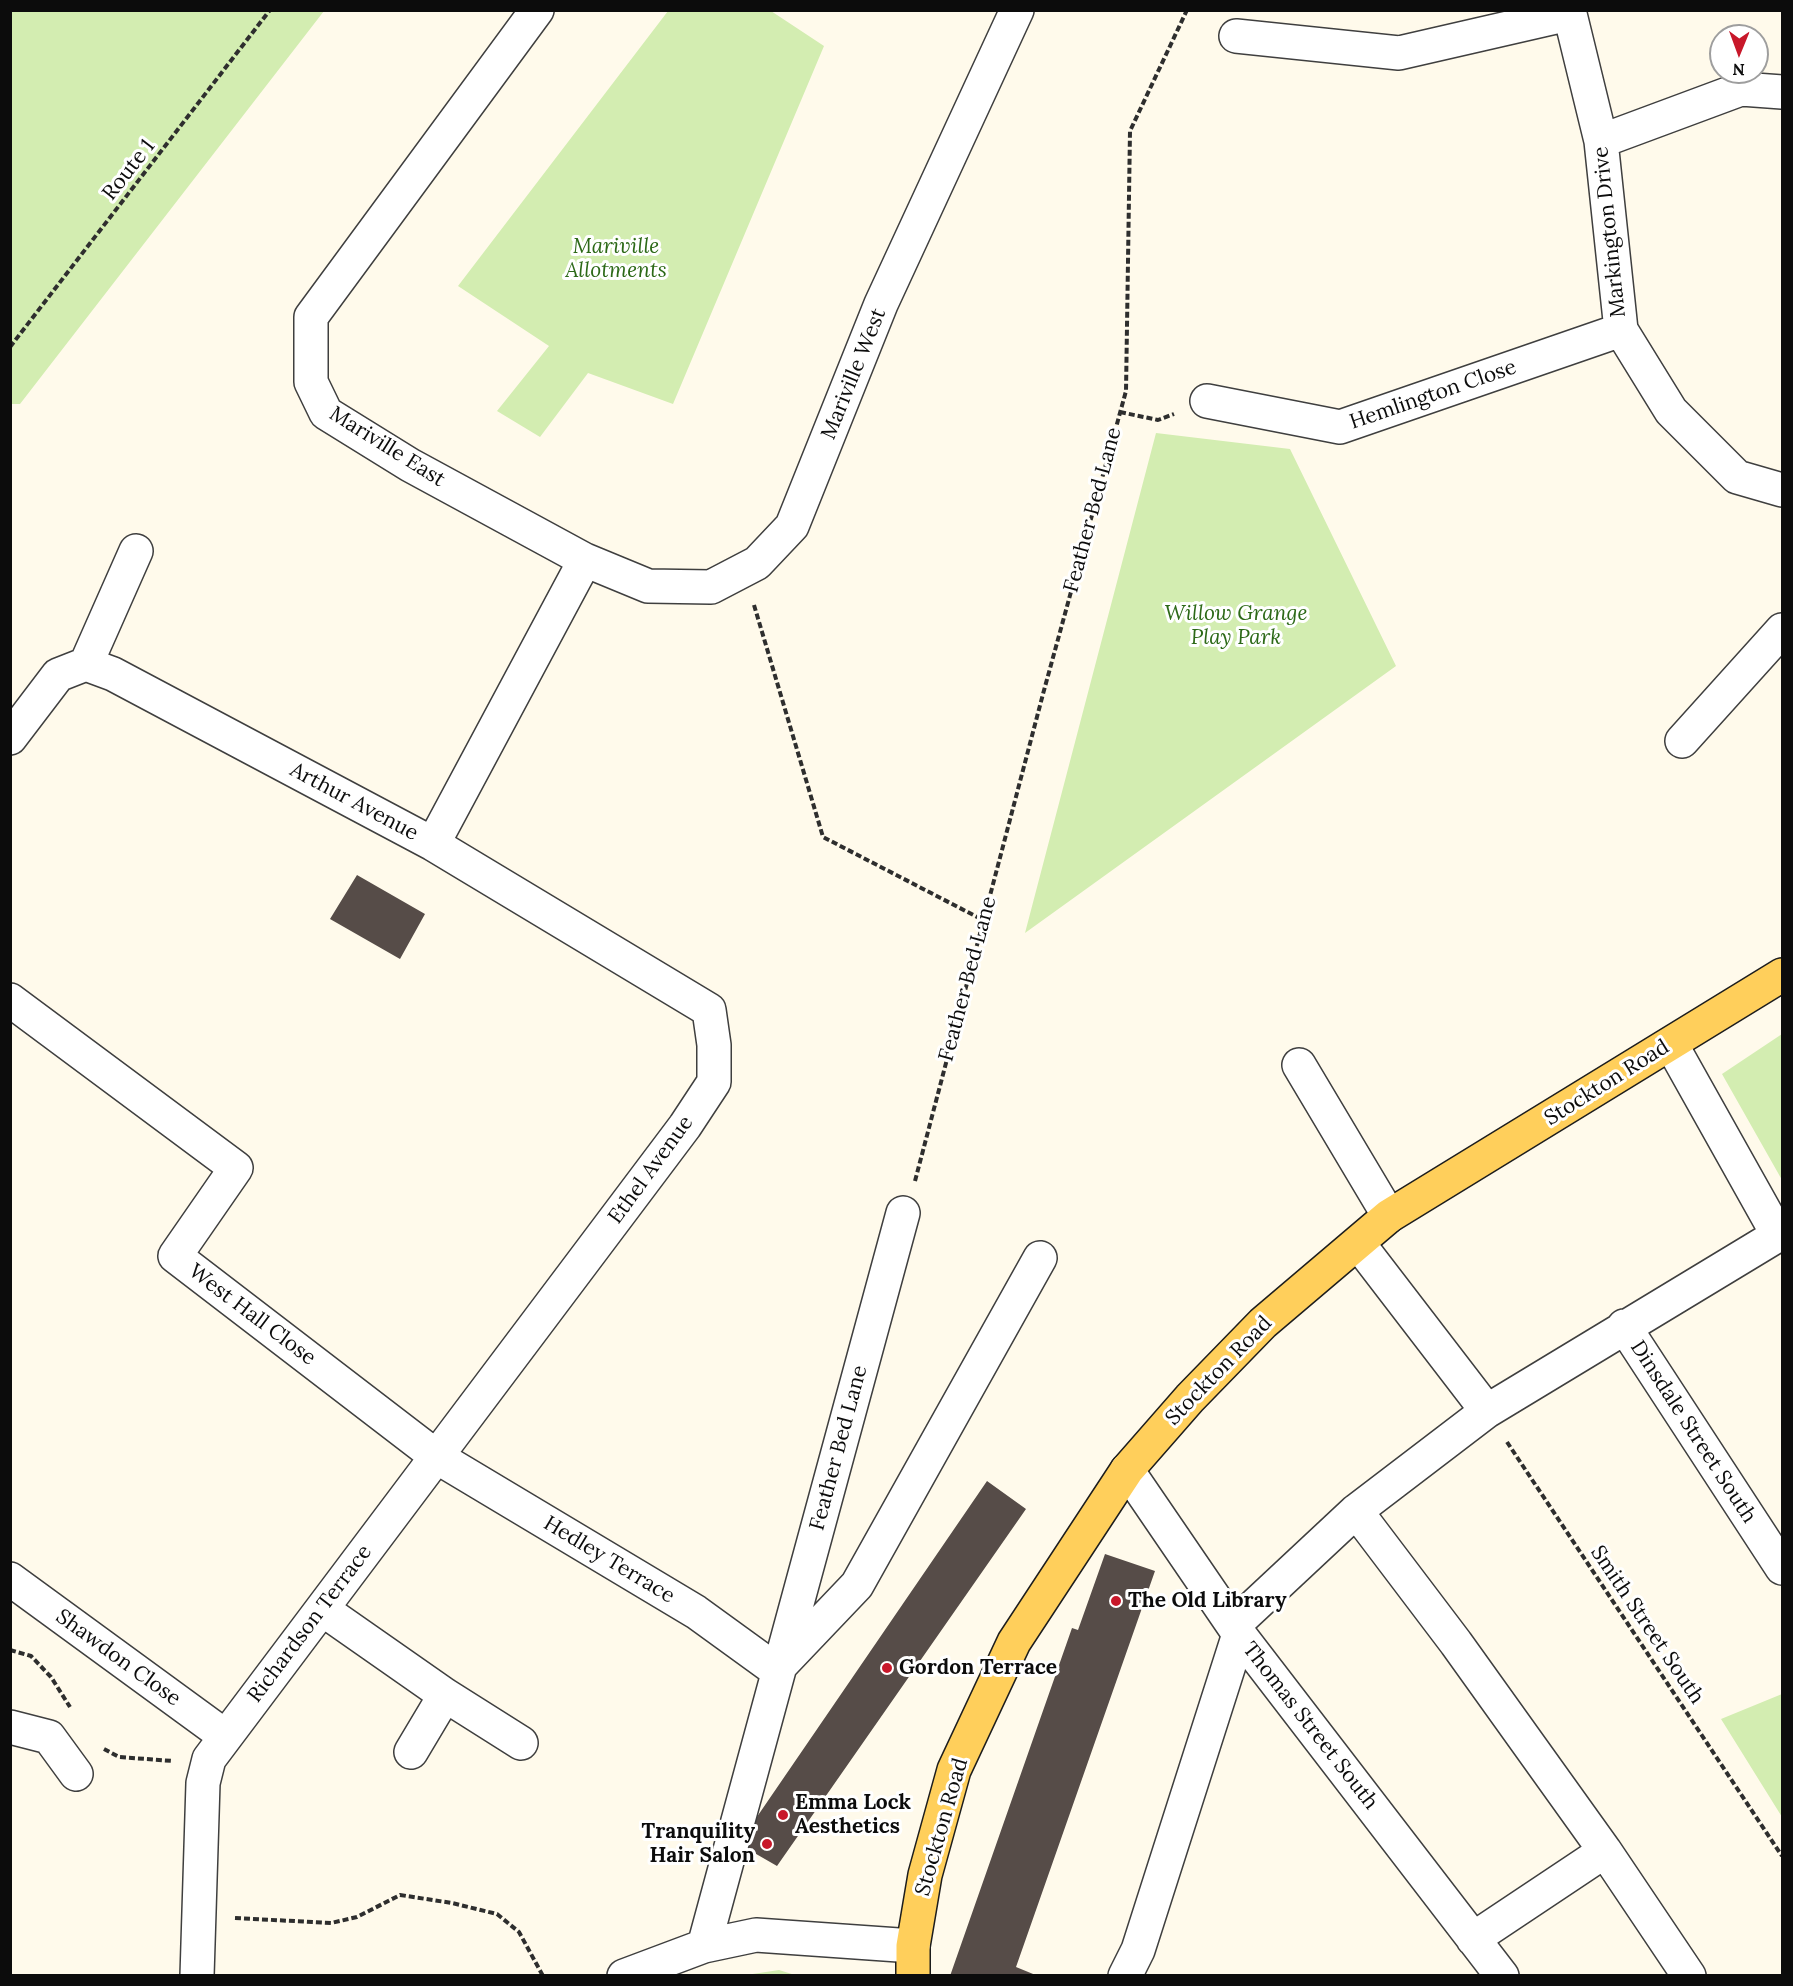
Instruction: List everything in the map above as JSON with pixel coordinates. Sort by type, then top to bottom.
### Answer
[{"type":"main road","name":"Stockton Road","points":[[913,1961],[925,1875],[954,1770],[1014,1642],[1127,1470],[1190,1398],[1263,1323],[1389,1216],[1782,975]]},
{"type":"street","name":"Mariville East","points":[[537,10],[311,317],[311,382],[326,413],[410,465],[585,560]]},
{"type":"street","name":"Mariville West","points":[[585,560],[648,586],[711,587],[757,563],[792,526],[881,304],[1017,10]]},
{"type":"street","points":[[1236,36],[1399,53],[1569,12]]},
{"type":"street","name":"Markington Drive","points":[[1569,12],[1601,141],[1621,330],[1671,411],[1737,477],[1782,490]]},
{"type":"street","points":[[1601,141],[1741,89],[1782,92]]},
{"type":"street","name":"Hemlington Close","points":[[1207,401],[1340,427],[1621,330]]},
{"type":"street","points":[[10,738],[57,675],[86,664],[136,551]]},
{"type":"street","points":[[433,844],[585,560]]},
{"type":"street","points":[[1682,741],[1782,630]]},
{"type":"street","name":"Arthur Avenue","points":[[86,664],[113,674],[433,844],[709,1010]]},
{"type":"street","name":"West Hall Close","points":[[10,1000],[236,1168],[175,1256],[437,1456]]},
{"type":"street","name":"Ethel Avenue","points":[[542,1316],[714,1082],[714,1045],[709,1010]]},
{"type":"street","points":[[1125,1976],[1138,1950],[1236,1629],[1356,1511],[1487,1411],[1624,1326],[1778,1235],[1671,1044]]},
{"type":"street","points":[[1299,1065],[1389,1216]]},
{"type":"street","name":"Feather Bed Lane","points":[[704,1946],[903,1213]]},
{"type":"street","points":[[1359,1243],[1487,1411]]},
{"type":"street","points":[[778,1668],[857,1585],[1040,1258]]},
{"type":"street","name":"Richardson Terrace","points":[[197,1976],[204,1783],[217,1748],[542,1316]]},
{"type":"street","name":"Dinsdale Street South","points":[[1624,1326],[1782,1568]]},
{"type":"street","name":"Hedley Terrace","points":[[437,1456],[696,1612],[778,1668]]},
{"type":"street","name":"Thomas Street South","points":[[1127,1470],[1236,1629],[1502,1976]]},
{"type":"street","points":[[1356,1511],[1456,1643],[1605,1851],[1689,1976]]},
{"type":"street","name":"Shawdon Close","points":[[10,1579],[217,1748]]},
{"type":"street","points":[[322,1609],[445,1695],[521,1743]]},
{"type":"street","points":[[411,1752],[445,1695]]},
{"type":"street","points":[[10,1727],[49,1737],[76,1774]]},
{"type":"street","points":[[1473,1939],[1605,1851]]},
{"type":"street","points":[[624,1976],[704,1946],[756,1935],[852,1940],[913,1961]]},
{"type":"path","name":"Route 1","points":[[10,347],[270,10]]},
{"type":"path","name":"Feather Bed Lane","points":[[903,1213],[911,1196],[1126,391],[1130,131],[1187,10]]},
{"type":"path","points":[[1120,412],[1158,420],[1207,401]]},
{"type":"path","points":[[743,570],[823,837],[983,920]]},
{"type":"path","name":"Smith Street South","points":[[1487,1411],[1782,1856]]},
{"type":"path","points":[[10,1650],[31,1656],[51,1677],[73,1712]]},
{"type":"path","points":[[101,1748],[119,1757],[158,1762],[217,1748]]},
{"type":"path","points":[[199,1913],[261,1921],[331,1923],[357,1917],[400,1895],[452,1903],[497,1914],[512,1926],[519,1932],[543,1976]]},
{"type":"green space","points":[[11,10],[324,11],[20,404],[10,404]]},
{"type":"green space","name":"Mariville Allotments","points":[[668,11],[771,11],[824,46],[673,404],[588,373],[540,437],[497,411],[549,346],[458,286]]},
{"type":"green space","name":"Willow Grange Play Park","points":[[1156,433],[1290,449],[1396,666],[1025,933]]},
{"type":"green space","points":[[1782,1034],[1782,1180],[1722,1074]]},
{"type":"green space","points":[[1782,1694],[1782,1817],[1721,1719]]},
{"type":"green space","points":[[779,1970],[795,1975],[746,1975]]},
{"type":"building","points":[[357,875],[425,914],[400,959],[330,919]]},
{"type":"building","name":"Gordon Terrace","points":[[987,1481],[1026,1509],[777,1866],[744,1847],[750,1827]]},
{"type":"building","points":[[1105,1554],[1155,1571],[1016,1967],[1038,1976],[950,1976],[1072,1628],[1078,1630]]},
{"type":"place","name":"The Old Library","points":[[1116,1601]]},
{"type":"place","name":"Gordon Terrace","points":[[887,1668]]},
{"type":"place","name":"Emma Lock Aesthetics","points":[[783,1815]]},
{"type":"place","name":"Tranquility Hair Salon","points":[[767,1844]]}]
